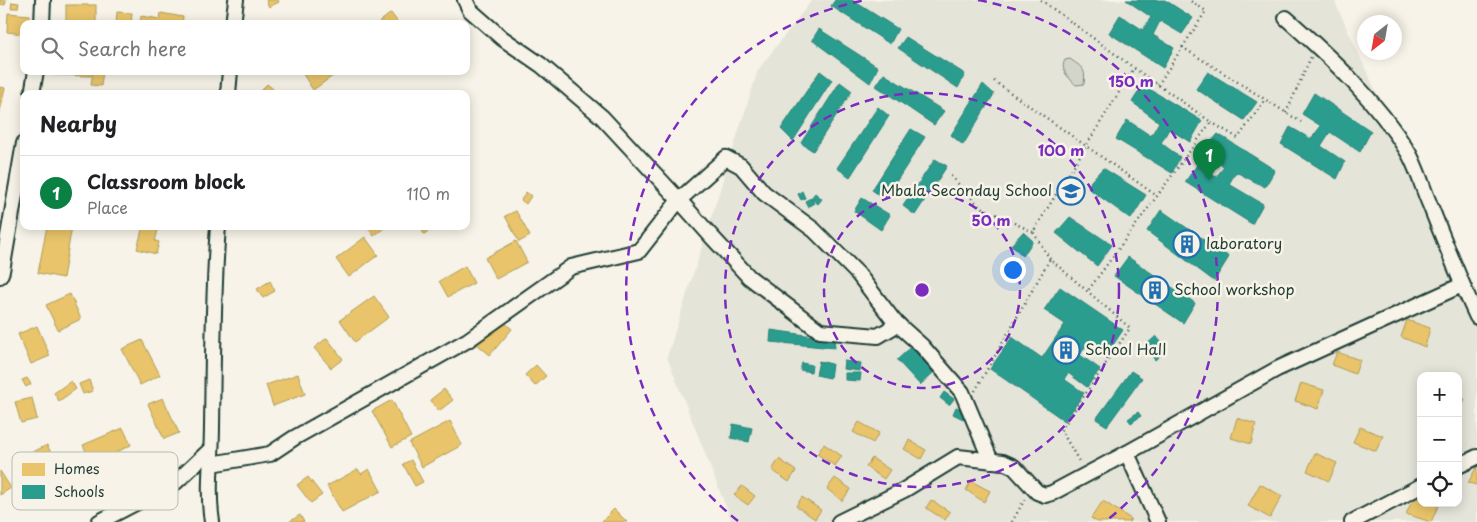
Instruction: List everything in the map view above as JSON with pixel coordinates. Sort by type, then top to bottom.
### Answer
[{"type":"street","points":[[42,20],[43,0]]},
{"type":"street","points":[[234,20],[236,0]]},
{"type":"street","points":[[466,0],[470,10],[502,38],[541,65],[602,116],[749,277],[820,331],[878,336],[898,324]]},
{"type":"street","points":[[1286,18],[1317,46],[1386,120],[1410,154],[1462,285],[1477,317]]},
{"type":"street","points":[[33,90],[35,75]]},
{"type":"street","points":[[228,90],[230,75]]},
{"type":"street","points":[[211,464],[270,454],[294,438],[468,340],[571,267],[639,251],[680,200],[726,158],[741,166],[764,193],[814,230],[858,274],[898,324],[922,346],[962,392],[990,461]]},
{"type":"street","points":[[0,276],[20,165]]},
{"type":"street","points":[[212,522],[209,497],[214,281],[218,230]]},
{"type":"street","points":[[839,522],[904,490],[958,457],[1003,462],[1014,467],[1037,492],[1045,495],[1052,493],[1277,369],[1462,285]]},
{"type":"street","points":[[178,480],[211,449]]},
{"type":"street","points":[[1127,453],[1158,522]]},
{"type":"street","points":[[1462,464],[1477,457]]},
{"type":"street","points":[[1352,522],[1417,488]]},
{"type":"street","points":[[99,522],[122,510]]},
{"type":"path","points":[[1041,0],[1158,85],[1211,122],[1238,138],[1265,100]]},
{"type":"path","points":[[1158,85],[1206,11],[1190,0]]},
{"type":"path","points":[[1286,113],[1317,46]]},
{"type":"path","points":[[1182,48],[1301,122]]},
{"type":"path","points":[[1033,232],[1134,68]]},
{"type":"path","points":[[994,81],[1157,196]]},
{"type":"path","points":[[1087,292],[1211,122]]},
{"type":"path","points":[[950,176],[979,206],[1033,232],[1050,259],[1130,328],[1061,430],[1087,475]]},
{"type":"path","points":[[975,391],[1050,259]]},
{"type":"path","points":[[1012,522],[1032,486]]},
{"type":"shaded area","name":"Mbala Seconday School","points":[[812,0],[1334,0],[1357,50],[1357,60],[1362,60],[1477,312],[1477,522],[732,522],[667,357],[758,70]]},
{"type":"shaded area","points":[[1070,59],[1083,69],[1084,84],[1076,85],[1064,71],[1065,60]]},
{"type":"building: Homes","points":[[0,0],[6,0],[5,5],[0,4]]},
{"type":"building: Homes","points":[[266,0],[278,0],[279,2],[269,7]]},
{"type":"building: Homes","points":[[12,2],[19,3],[18,8],[11,8]]},
{"type":"building: Homes","points":[[66,5],[96,5],[96,20],[66,20]]},
{"type":"building: Homes","points":[[117,12],[132,13],[131,20],[116,20]]},
{"type":"building: Homes","points":[[8,13],[30,15],[29,20],[20,20],[20,34],[7,32]]},
{"type":"building: Homes","points":[[161,13],[183,17],[183,20],[140,20],[141,16],[160,19]]},
{"type":"building: Homes","points":[[391,13],[396,20],[382,20]]},
{"type":"building: Homes","points":[[52,75],[91,75],[91,76]]},
{"type":"building: Homes","points":[[92,75],[102,75],[101,86],[91,85]]},
{"type":"building: Homes","points":[[304,75],[334,75],[313,90]]},
{"type":"building: Homes","points":[[267,84],[273,89],[272,90],[261,90]]},
{"type":"building: Homes","points":[[0,87],[5,88],[0,112]]},
{"type":"building: Homes","points":[[526,192],[531,196],[526,204],[521,200]]},
{"type":"building: Homes","points":[[516,211],[530,236],[519,242],[505,216]]},
{"type":"building: Homes","points":[[46,230],[71,230],[63,278],[38,273]]},
{"type":"building: Homes","points":[[142,230],[158,230],[155,241],[159,242],[156,254],[137,249]]},
{"type":"building: Homes","points":[[369,230],[382,230],[374,236]]},
{"type":"building: Homes","points":[[422,230],[430,230],[424,234]]},
{"type":"building: Homes","points":[[365,237],[378,255],[349,277],[336,259]]},
{"type":"building: Homes","points":[[516,241],[527,262],[496,279],[485,258]]},
{"type":"building: Homes","points":[[465,266],[474,283],[448,297],[439,281]]},
{"type":"building: Homes","points":[[270,281],[275,291],[263,298],[257,289]]},
{"type":"building: Homes","points":[[70,294],[81,319],[58,330],[46,305]]},
{"type":"building: Homes","points":[[374,296],[389,317],[355,342],[340,320]]},
{"type":"building: Homes","points":[[494,314],[512,329],[490,355],[472,340]]},
{"type":"building: Homes","points":[[1407,320],[1430,328],[1425,347],[1401,337]]},
{"type":"building: Homes","points":[[37,326],[50,356],[31,364],[18,334]]},
{"type":"building: Homes","points":[[327,338],[343,359],[331,368],[314,348]]},
{"type":"building: Homes","points":[[142,340],[160,375],[140,385],[122,349]]},
{"type":"building: Homes","points":[[1337,352],[1360,360],[1355,374],[1332,365]]},
{"type":"building: Homes","points":[[536,365],[546,376],[535,386],[525,375]]},
{"type":"building: Homes","points":[[298,374],[305,394],[273,406],[266,385]]},
{"type":"building: Homes","points":[[27,378],[31,384],[26,387],[22,380]]},
{"type":"building: Homes","points":[[89,380],[93,391],[83,394],[79,384]]},
{"type":"building: Homes","points":[[71,381],[76,389],[59,401],[54,393]]},
{"type":"building: Homes","points":[[1301,383],[1324,390],[1318,409],[1295,401]]},
{"type":"building: Homes","points":[[444,389],[453,400],[439,411],[430,400]]},
{"type":"building: Homes","points":[[32,398],[37,419],[21,423],[15,402]]},
{"type":"building: Homes","points":[[163,398],[179,433],[164,439],[148,404]]},
{"type":"building: Homes","points":[[392,400],[411,437],[392,447],[372,411]]},
{"type":"building: Homes","points":[[1237,418],[1256,424],[1251,444],[1231,438]]},
{"type":"building: Homes","points":[[450,421],[462,445],[422,467],[409,443]]},
{"type":"building: Homes","points":[[859,422],[879,433],[873,443],[853,432]]},
{"type":"building: Homes","points":[[1360,427],[1383,436],[1376,451],[1353,442]]},
{"type":"building: Homes","points":[[123,428],[131,445],[117,452],[86,452],[83,445]]},
{"type":"building: Homes","points":[[909,440],[926,450],[921,459],[904,449]]},
{"type":"building: Homes","points":[[824,444],[842,456],[835,466],[817,454]]},
{"type":"building: Homes","points":[[47,445],[51,452],[33,452]]},
{"type":"building: Homes","points":[[1315,453],[1337,463],[1329,481],[1307,471]]},
{"type":"building: Homes","points":[[872,458],[890,470],[884,479],[866,467]]},
{"type":"building: Homes","points":[[779,459],[796,471],[789,482],[772,470]]},
{"type":"building: Homes","points":[[411,460],[423,482],[415,486],[403,464]]},
{"type":"building: Homes","points":[[1477,466],[1477,485],[1468,483]]},
{"type":"building: Homes","points":[[358,469],[361,474],[369,469],[381,491],[342,512],[327,486]]},
{"type":"building: Homes","points":[[0,471],[11,488],[0,495]]},
{"type":"building: Homes","points":[[308,477],[322,495],[311,503],[297,485]]},
{"type":"building: Homes","points":[[835,478],[851,489],[842,501],[827,489]]},
{"type":"building: Homes","points":[[971,481],[990,491],[984,502],[966,490]]},
{"type":"building: Homes","points":[[1260,484],[1282,496],[1270,518],[1248,506]]},
{"type":"building: Homes","points":[[742,486],[755,496],[748,505],[734,495]]},
{"type":"building: Homes","points":[[802,497],[821,510],[815,519],[796,506]]},
{"type":"building: Homes","points":[[1414,497],[1417,498],[1417,507],[1438,507],[1431,522],[1406,514]]},
{"type":"building: Homes","points":[[931,500],[950,512],[945,520],[926,508]]},
{"type":"building: Homes","points":[[1103,501],[1131,519],[1129,522],[1097,522],[1091,518]]},
{"type":"building: Homes","points":[[614,509],[627,522],[601,522]]},
{"type":"building: Homes","points":[[300,515],[304,522],[289,522]]},
{"type":"building: Schools","points":[[835,0],[852,0],[898,29],[890,44],[831,6]]},
{"type":"building: Schools","points":[[1126,0],[1165,0],[1193,18],[1182,34],[1160,21],[1153,35],[1174,48],[1163,68],[1109,33],[1120,15],[1143,30],[1151,17]]},
{"type":"building: Schools","points":[[819,29],[878,67],[870,83],[812,40]]},
{"type":"building: Schools","points":[[906,37],[965,74],[958,88],[898,48]]},
{"type":"building: Schools","points":[[820,71],[832,80],[793,141],[781,129]]},
{"type":"building: Schools","points":[[1208,72],[1257,102],[1244,120],[1196,89]]},
{"type":"building: Schools","points":[[884,74],[944,111],[934,125],[876,86]]},
{"type":"building: Schools","points":[[840,82],[852,91],[813,151],[801,143]]},
{"type":"building: Schools","points":[[983,84],[994,94],[963,145],[951,135]]},
{"type":"building: Schools","points":[[1143,85],[1202,121],[1190,142],[1169,129],[1161,143],[1180,157],[1172,173],[1116,139],[1127,120],[1151,136],[1159,122],[1132,102]]},
{"type":"building: Schools","points":[[1314,93],[1371,131],[1360,152],[1330,132],[1321,146],[1345,162],[1337,179],[1281,144],[1290,127],[1311,139],[1321,126],[1302,114]]},
{"type":"building: Schools","points":[[878,107],[889,116],[850,177],[837,168]]},
{"type":"building: Schools","points":[[911,129],[925,137],[885,199],[872,190]]},
{"type":"building: Schools","points":[[1218,134],[1275,170],[1265,187],[1236,172],[1229,184],[1263,204],[1252,224],[1185,182],[1197,165],[1216,177],[1224,167],[1203,151]]},
{"type":"building: Schools","points":[[935,159],[947,166],[915,215],[903,206]]},
{"type":"building: Schools","points":[[1103,168],[1146,195],[1131,219],[1088,188],[1091,181]]},
{"type":"building: Schools","points":[[802,191],[805,198],[801,200],[798,194]]},
{"type":"building: Schools","points":[[815,193],[822,199],[818,204],[811,198]]},
{"type":"building: Schools","points":[[811,198],[814,203],[808,207],[805,201]]},
{"type":"building: Schools","points":[[862,198],[890,215],[881,230],[854,211]]},
{"type":"building: Schools","name":"laboratory","points":[[1161,210],[1229,257],[1214,281],[1147,231]]},
{"type":"building: Schools","points":[[1070,217],[1112,245],[1097,266],[1056,233]]},
{"type":"building: Schools","points":[[1023,232],[1033,241],[1023,256],[1011,245]]},
{"type":"building: Schools","name":"School workshop","points":[[1128,257],[1195,303],[1183,323],[1114,276]]},
{"type":"building: Schools","name":"School Hall","points":[[1060,287],[1123,330],[1105,357],[1087,344],[1080,355],[1100,369],[1087,387],[1068,373],[1064,379],[1084,393],[1065,421],[990,369],[1012,337],[1042,358],[1065,324],[1044,310]]},
{"type":"building: Schools","points":[[771,330],[834,339],[835,348],[770,342]]},
{"type":"building: Schools","points":[[1156,336],[1167,349],[1155,360],[1144,347]]},
{"type":"building: Schools","points":[[911,347],[934,372],[920,385],[897,360]]},
{"type":"building: Schools","points":[[819,361],[832,364],[830,378],[816,375]]},
{"type":"building: Schools","points":[[844,361],[861,363],[860,371],[843,369]]},
{"type":"building: Schools","points":[[802,363],[812,365],[811,372],[800,370]]},
{"type":"building: Schools","points":[[1131,371],[1142,378],[1107,426],[1096,419]]},
{"type":"building: Schools","points":[[845,373],[861,373],[860,381],[845,380]]},
{"type":"building: Schools","points":[[944,392],[954,399],[949,405],[940,398]]},
{"type":"building: Schools","points":[[956,407],[968,413],[965,420],[953,414]]},
{"type":"building: Schools","points":[[1138,412],[1141,416],[1131,423],[1128,419]]},
{"type":"building: Schools","points":[[733,424],[752,428],[749,442],[731,438]]},
{"type":"place","name":"Classroom block","points":[[1209,180]]},
{"type":"place","name":"Mbala Seconday School","points":[[1071,191]]},
{"type":"place","name":"laboratory","points":[[1187,244]]},
{"type":"place","name":"School workshop","points":[[1155,290]]},
{"type":"place","name":"School Hall","points":[[1066,350]]}]
